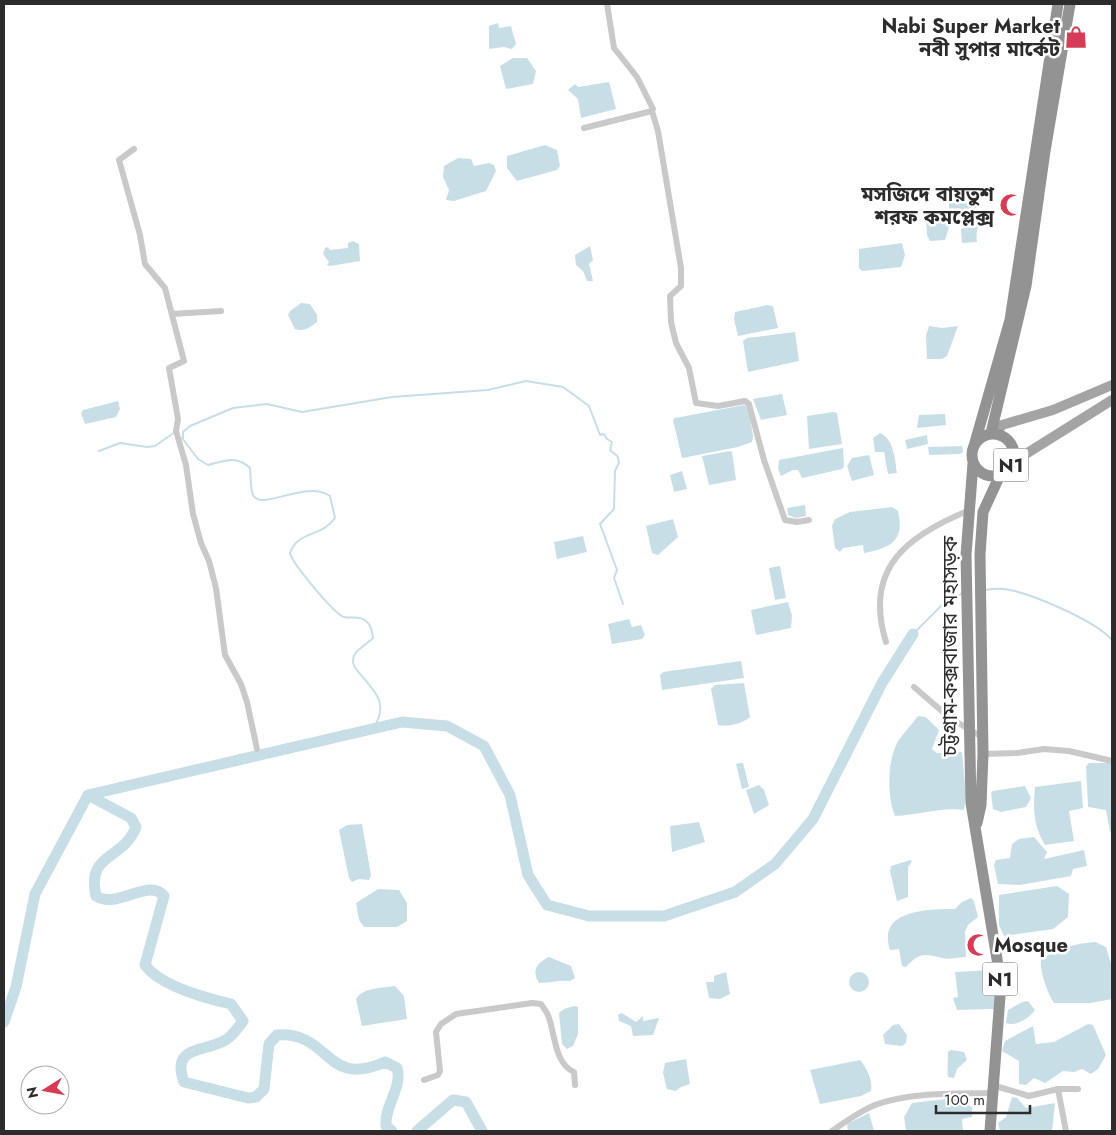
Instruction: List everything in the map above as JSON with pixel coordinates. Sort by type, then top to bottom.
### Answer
[{"type":"highway","name":"N1","points":[[974,446],[982,437],[994,433],[1010,442],[1013,448],[1013,462],[1000,475],[987,475],[977,468],[972,457],[974,446],[1010,320],[1058,4]]},
{"type":"highway","name":"N1","points":[[994,433],[1026,286],[1070,4]]},
{"type":"highway","name":"চট্টগ্রাম-কক্সবাজার মহাসড়ক","points":[[974,463],[966,555],[968,731],[971,803],[1001,983],[1000,1010],[991,1089],[990,1131]]},
{"type":"highway","name":"চট্টগ্রাম-কক্সবাজার মহাসড়ক","points":[[976,828],[981,805],[983,754],[980,554],[983,512],[1000,475]]},
{"type":"main road","points":[[994,433],[1002,425],[1053,410],[1112,385]]},
{"type":"main road","points":[[1013,462],[1112,400]]},
{"type":"street","points":[[607,4],[614,48],[637,76],[652,111],[658,131],[680,268],[681,286],[670,296],[670,322],[676,342],[689,368],[696,403],[718,406],[745,401],[750,404],[764,460],[785,520],[797,522],[809,520]]},
{"type":"street","points":[[584,128],[652,111]]},
{"type":"street","points":[[134,149],[119,160],[140,235],[145,264],[165,288],[184,361],[169,368],[178,419],[176,430],[186,465],[201,543],[209,561],[216,588],[225,655],[244,693],[257,749]]},
{"type":"street","points":[[172,314],[222,311]]},
{"type":"street","points":[[886,642],[879,613],[881,592],[887,570],[896,557],[924,530],[970,510]]},
{"type":"street","points":[[914,687],[944,714],[968,731],[982,737]]},
{"type":"street","points":[[983,754],[1017,754],[1044,749],[1070,750],[1112,761]]},
{"type":"street","points":[[424,1080],[438,1076],[440,1071],[436,1032],[456,1014],[532,1003],[541,1004],[549,1017],[561,1058],[568,1070],[574,1072],[575,1085]]},
{"type":"street","points":[[832,1131],[874,1106],[894,1100],[991,1089],[1029,1096],[1058,1089],[1078,1089]]},
{"type":"street","points":[[1058,1089],[1066,1131]]},
{"type":"water","points":[[498,23],[499,28],[511,26],[516,44],[512,49],[504,47],[489,49],[489,26]]},
{"type":"water","points":[[513,58],[527,58],[536,71],[533,84],[506,89],[500,66]]},
{"type":"water","points":[[609,82],[616,109],[581,118],[578,99],[568,90],[575,84],[578,87]]},
{"type":"water","points":[[545,145],[557,150],[560,166],[557,170],[517,181],[507,168],[507,156]]},
{"type":"water","points":[[458,158],[471,159],[474,166],[489,163],[494,165],[496,171],[486,191],[454,201],[446,200],[449,190],[443,177],[444,166]]},
{"type":"water","points":[[971,186],[975,194],[978,210],[968,216],[949,216],[949,191]]},
{"type":"water","points":[[978,216],[977,242],[962,243],[961,229],[969,226],[970,218]]},
{"type":"water","points":[[947,217],[949,227],[945,240],[930,241],[927,235],[926,219]]},
{"type":"water","points":[[353,241],[359,244],[360,261],[327,265],[329,262],[323,254],[325,248],[328,247],[330,250],[348,248],[348,243]]},
{"type":"water","points":[[902,243],[905,255],[901,267],[862,271],[859,268],[859,249]]},
{"type":"water","points":[[590,246],[593,260],[589,264],[593,281],[587,281],[583,271],[576,265],[575,255]]},
{"type":"water","points":[[301,303],[310,304],[317,315],[317,322],[302,330],[295,329],[288,315],[290,311]]},
{"type":"water","points":[[767,305],[773,306],[778,328],[738,336],[734,319],[735,312]]},
{"type":"water","points":[[929,326],[942,328],[958,326],[947,356],[942,359],[927,359],[926,336]]},
{"type":"water","points":[[795,332],[799,361],[748,372],[743,341],[747,338]]},
{"type":"water","points":[[782,394],[787,415],[761,420],[753,399]]},
{"type":"water","points":[[118,401],[120,409],[116,417],[85,424],[81,413],[83,410]]},
{"type":"water","points":[[744,405],[748,407],[753,435],[752,442],[738,447],[682,458],[673,420],[675,418]]},
{"type":"water","points":[[837,413],[842,444],[809,449],[807,416]]},
{"type":"water","points":[[945,414],[946,425],[917,428],[919,415]]},
{"type":"water","points":[[880,433],[885,436],[891,445],[897,473],[888,474],[884,452],[875,452],[873,438]]},
{"type":"water","points":[[927,435],[928,444],[907,449],[905,440]]},
{"type":"water","points":[[962,446],[963,452],[960,454],[929,455],[928,447]]},
{"type":"water","points":[[843,448],[844,467],[842,469],[802,478],[798,470],[793,470],[781,476],[778,469],[779,460]]},
{"type":"water","points":[[732,452],[736,480],[709,485],[702,456]]},
{"type":"water","points":[[869,455],[874,475],[852,481],[847,466],[852,458]]},
{"type":"water","points":[[682,471],[687,489],[674,492],[670,475]]},
{"type":"water","points":[[805,505],[806,516],[796,518],[788,515],[787,508]]},
{"type":"water","points":[[892,507],[898,511],[900,521],[899,530],[894,541],[882,549],[864,553],[863,545],[843,548],[840,552],[835,548],[832,526],[835,519],[850,512]]},
{"type":"water","points":[[673,519],[678,537],[658,555],[652,553],[646,526]]},
{"type":"water","points":[[583,536],[587,552],[557,559],[554,542]]},
{"type":"water","points":[[780,566],[786,598],[775,600],[769,568]]},
{"type":"water","points":[[788,602],[792,616],[791,628],[756,635],[751,610]]},
{"type":"water","points":[[629,619],[632,627],[641,625],[645,635],[642,639],[612,644],[608,624]]},
{"type":"water","points":[[741,661],[744,678],[662,690],[660,675],[663,672]]},
{"type":"water","points":[[744,683],[750,717],[735,724],[718,725],[711,689],[715,685]]},
{"type":"water","points":[[918,716],[926,717],[939,730],[932,749],[937,753],[962,752],[966,795],[964,810],[955,809],[895,816],[892,808],[889,778],[894,749]]},
{"type":"water","points":[[743,763],[749,787],[742,789],[736,764]]},
{"type":"water","points":[[1089,763],[1112,763],[1112,831],[1110,832],[1106,810],[1088,807],[1086,766]]},
{"type":"water","points":[[1081,781],[1083,808],[1069,811],[1074,841],[1045,845],[1036,824],[1035,787]]},
{"type":"water","points":[[759,785],[764,790],[769,805],[754,814],[746,790]]},
{"type":"water","points":[[1025,786],[1031,798],[1026,807],[1001,812],[993,809],[991,793],[993,791]]},
{"type":"water","points":[[699,822],[705,842],[672,852],[670,826]]},
{"type":"water","points":[[362,824],[371,875],[369,880],[359,879],[352,882],[349,878],[339,830],[347,825]]},
{"type":"water","points":[[1034,837],[1047,852],[1044,859],[1084,850],[1087,866],[1073,869],[1071,876],[1020,885],[998,884],[994,865],[996,860],[1010,858],[1012,844],[1019,839]]},
{"type":"water","points":[[912,861],[908,867],[908,897],[897,901],[890,871],[891,866]]},
{"type":"water","points":[[1057,886],[1069,894],[1068,917],[1053,929],[1004,936],[999,925],[999,895]]},
{"type":"water","points":[[378,889],[399,890],[407,903],[407,921],[397,927],[364,927],[359,920],[356,903]]},
{"type":"water","points":[[971,898],[974,901],[978,917],[968,925],[965,932],[966,957],[945,959],[923,955],[906,967],[902,966],[899,949],[890,950],[888,937],[891,927],[897,919],[919,911],[955,909],[962,902]]},
{"type":"water","points":[[1095,942],[1106,947],[1112,967],[1112,999],[1091,1003],[1054,1003],[1044,982],[1041,960],[1067,947]]},
{"type":"water","points":[[549,957],[571,966],[575,978],[570,981],[539,983],[535,971],[536,967]]},
{"type":"water","points":[[992,970],[996,998],[994,1009],[957,1010],[953,998],[958,997],[955,972]]},
{"type":"water","points":[[726,972],[730,994],[720,999],[709,998],[706,982],[714,982],[714,976]]},
{"type":"water","points":[[855,972],[863,972],[869,978],[869,986],[863,992],[855,992],[849,986],[849,978]]},
{"type":"water","points":[[395,986],[404,996],[407,1019],[362,1026],[356,999],[359,995],[368,990]]},
{"type":"water","points":[[1028,1001],[1035,1010],[1033,1013],[1018,1023],[1006,1023],[1008,1010],[1022,1002]]},
{"type":"water","points":[[574,1006],[578,1007],[578,1034],[573,1046],[567,1049],[562,1044],[559,1013],[564,1009]]},
{"type":"water","points":[[622,1013],[636,1022],[643,1016],[643,1021],[659,1018],[653,1035],[633,1036],[631,1026],[619,1021],[618,1015]]},
{"type":"water","points":[[899,1024],[907,1035],[906,1043],[902,1046],[885,1044],[883,1035],[893,1025]]},
{"type":"water","points":[[1088,1024],[1093,1025],[1106,1055],[1098,1069],[1091,1074],[1082,1069],[1074,1072],[1063,1071],[1045,1083],[1034,1078],[1026,1085],[1019,1084],[1019,1061],[1002,1051],[1005,1041],[1033,1026],[1036,1044],[1054,1042]]},
{"type":"water","points":[[951,1050],[964,1052],[967,1060],[957,1069],[954,1078],[948,1077],[948,1052]]},
{"type":"water","points":[[686,1059],[690,1084],[676,1091],[667,1089],[663,1073],[665,1063]]},
{"type":"water","points":[[860,1060],[869,1075],[871,1091],[861,1096],[820,1104],[810,1070]]},
{"type":"water","points":[[1012,1097],[1017,1098],[1026,1108],[1055,1103],[1052,1131],[1000,1131],[998,1123],[1006,1117]]},
{"type":"water","points":[[957,1099],[972,1107],[972,1117],[962,1119],[963,1131],[906,1131],[904,1117],[912,1103]]},
{"type":"water","points":[[869,1113],[874,1131],[848,1131],[847,1124]]},
{"type":"waterway","points":[[183,439],[183,432],[190,426],[233,408],[267,404],[302,412],[392,397],[488,390],[526,381],[563,387],[589,406],[600,435],[604,434],[612,442],[610,450],[618,457],[619,463],[615,471],[614,509],[600,524],[617,570],[614,578],[623,604]]},
{"type":"waterway","points":[[99,451],[120,443],[147,447],[155,446],[175,432]]},
{"type":"waterway","points":[[182,438],[198,459],[208,465],[235,460],[250,468],[252,492],[258,499],[265,500],[309,491],[320,492],[330,496],[335,518],[323,529],[298,541],[290,553],[305,577],[339,614],[344,617],[363,619],[371,627],[373,638],[355,653],[353,661],[354,666],[372,688],[380,702],[378,719],[373,729]]},
{"type":"waterway","points":[[985,590],[1004,589],[1015,591],[1045,601],[1092,624],[1112,640]]},
{"type":"waterway","points":[[913,634],[946,601],[963,593]]},
{"type":"waterway","points":[[4,1022],[16,987],[35,894],[88,795],[402,722],[447,726],[484,746],[510,795],[528,875],[547,905],[589,916],[664,916],[735,892],[775,864],[813,819],[882,683],[913,634]]},
{"type":"waterway","points":[[88,795],[131,818],[136,827],[123,846],[107,858],[96,871],[94,882],[96,896],[104,899],[113,899],[150,890],[158,891],[164,896],[145,965],[161,979],[172,985],[196,995],[231,1004],[243,1021],[227,1039],[186,1055],[182,1061],[181,1070],[184,1082],[248,1098],[256,1097],[264,1089],[269,1044],[277,1035],[295,1036],[308,1041],[338,1064],[350,1069],[365,1068],[385,1062],[397,1068],[398,1082],[386,1119],[386,1126],[392,1131]]},
{"type":"waterway","points":[[417,1131],[453,1100],[466,1102],[482,1131]]},
{"type":"place","name":"Nabi Super Market নবী সুপার মার্কেট","points":[[1076,37]]},
{"type":"place","name":"মসজিদে বায়তুশ শরফ কমপ্লেক্স","points":[[1011,205]]},
{"type":"place","name":"Mosque","points":[[978,945]]}]
